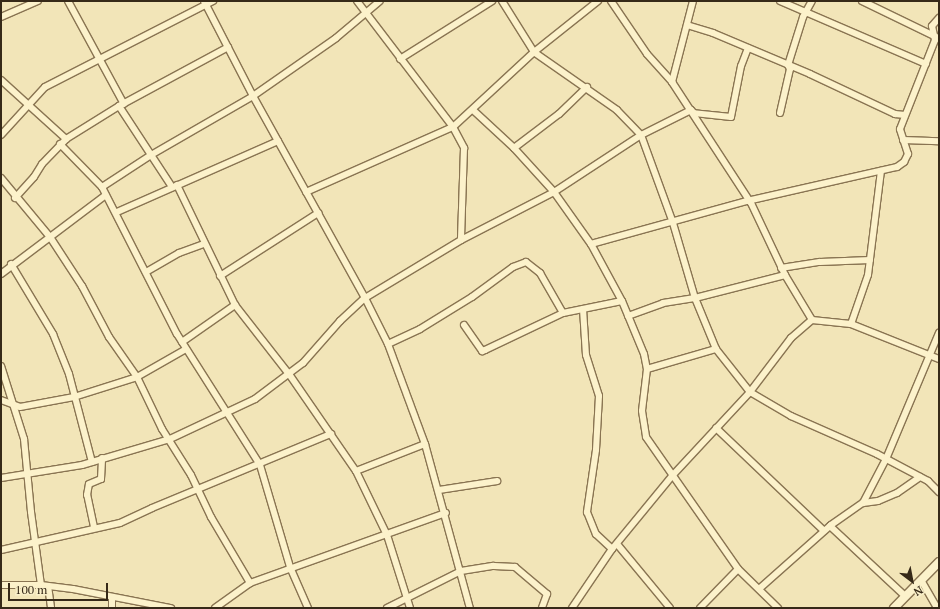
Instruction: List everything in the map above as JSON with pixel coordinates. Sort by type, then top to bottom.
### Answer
[{"type":"street","points":[[1,17],[38,1]]},
{"type":"street","points":[[68,1],[100,57],[122,105],[150,155],[174,186],[235,305],[290,374],[356,471],[387,535],[410,608]]},
{"type":"street","points":[[3,132],[28,102],[45,87],[205,3],[213,1]]},
{"type":"street","points":[[357,1],[452,127],[464,148],[461,240]]},
{"type":"street","points":[[102,187],[150,155],[253,96],[336,38],[380,1]]},
{"type":"street","points":[[400,59],[492,1]]},
{"type":"street","points":[[502,1],[534,52],[587,87],[617,110],[641,134],[673,223],[695,298],[716,349],[750,392],[791,416],[886,459],[920,478],[939,492]]},
{"type":"street","points":[[306,192],[452,127],[473,110],[534,52],[598,1]]},
{"type":"street","points":[[611,1],[648,54],[672,82],[691,110],[747,201],[781,268],[812,320]]},
{"type":"street","points":[[672,82],[693,1]]},
{"type":"street","points":[[780,1],[926,64]]},
{"type":"street","points":[[780,113],[790,69],[788,65],[803,16],[808,12],[812,1]]},
{"type":"street","points":[[862,1],[937,37]]},
{"type":"street","points":[[205,3],[253,96],[365,298],[388,344],[425,444],[446,513],[470,608]]},
{"type":"street","points":[[937,37],[932,26],[939,18]]},
{"type":"street","points":[[687,25],[788,65],[895,114],[905,115]]},
{"type":"street","points":[[591,244],[673,223],[747,201],[897,167],[904,162],[908,154],[900,129],[937,37]]},
{"type":"street","points":[[15,198],[60,144],[66,139],[122,105],[228,47]]},
{"type":"street","points":[[691,110],[694,113],[731,117],[740,73],[748,48]]},
{"type":"street","points":[[1,80],[28,102],[66,139]]},
{"type":"street","points":[[514,148],[559,114],[587,87]]},
{"type":"street","points":[[473,110],[514,148],[554,192],[591,244],[622,301],[644,354],[648,369],[642,410],[646,437],[738,569],[778,608]]},
{"type":"street","points":[[1,478],[92,462],[170,439],[255,399],[290,374],[365,298],[461,240],[554,192],[641,134],[691,110]]},
{"type":"street","points":[[903,140],[939,141]]},
{"type":"street","points":[[117,212],[278,141]]},
{"type":"street","points":[[60,144],[102,187],[117,212],[182,342],[260,464],[290,567],[308,608]]},
{"type":"street","points":[[851,324],[868,275],[880,171]]},
{"type":"street","points":[[1,178],[15,198],[50,237],[100,318],[109,337],[137,377],[162,429],[170,439],[250,583]]},
{"type":"street","points":[[1,274],[11,264],[50,237],[106,194]]},
{"type":"street","points":[[220,276],[318,213]]},
{"type":"street","points":[[146,272],[179,253],[204,244]]},
{"type":"street","points":[[781,268],[820,262],[870,260]]},
{"type":"street","points":[[388,344],[420,329],[472,297],[513,267],[526,262],[540,272],[563,314]]},
{"type":"street","points":[[11,264],[53,334],[69,374],[92,462]]},
{"type":"street","points":[[628,316],[663,303],[695,298],[785,275]]},
{"type":"street","points":[[464,326],[482,351],[563,314],[622,301]]},
{"type":"street","points":[[182,342],[235,305]]},
{"type":"street","points":[[583,309],[586,355],[599,396],[596,450],[587,512],[596,534],[614,547],[670,608]]},
{"type":"street","points":[[572,608],[614,547],[672,476],[750,392],[791,338],[812,320],[851,324],[930,355],[939,360]]},
{"type":"street","points":[[863,503],[886,459],[939,334]]},
{"type":"street","points":[[1,400],[11,405],[20,407],[74,397],[137,377],[186,348]]},
{"type":"street","points":[[648,369],[716,349]]},
{"type":"street","points":[[1,366],[11,405],[24,439],[29,473],[30,512],[36,543],[41,585]]},
{"type":"street","points":[[716,428],[824,531]]},
{"type":"street","points":[[1,550],[36,543],[94,527],[120,524],[152,508],[332,434]]},
{"type":"street","points":[[356,471],[425,444]]},
{"type":"street","points":[[94,527],[87,494],[89,484],[101,479],[102,458]]},
{"type":"street","points":[[759,589],[830,526],[863,503],[878,501],[897,493],[920,478]]},
{"type":"street","points":[[439,490],[497,481]]},
{"type":"street","points":[[215,608],[250,583],[290,567],[387,535],[446,513]]},
{"type":"street","points":[[830,526],[905,596]]},
{"type":"street","points":[[894,608],[939,562]]},
{"type":"street","points":[[387,608],[461,571],[481,566],[515,567],[547,594],[543,608]]},
{"type":"street","points":[[700,608],[738,569]]},
{"type":"street","points":[[921,580],[937,608]]},
{"type":"street","points":[[1,585],[41,585],[171,608]]},
{"type":"street","points":[[48,586],[51,608]]},
{"type":"street","points":[[112,597],[112,608]]}]
